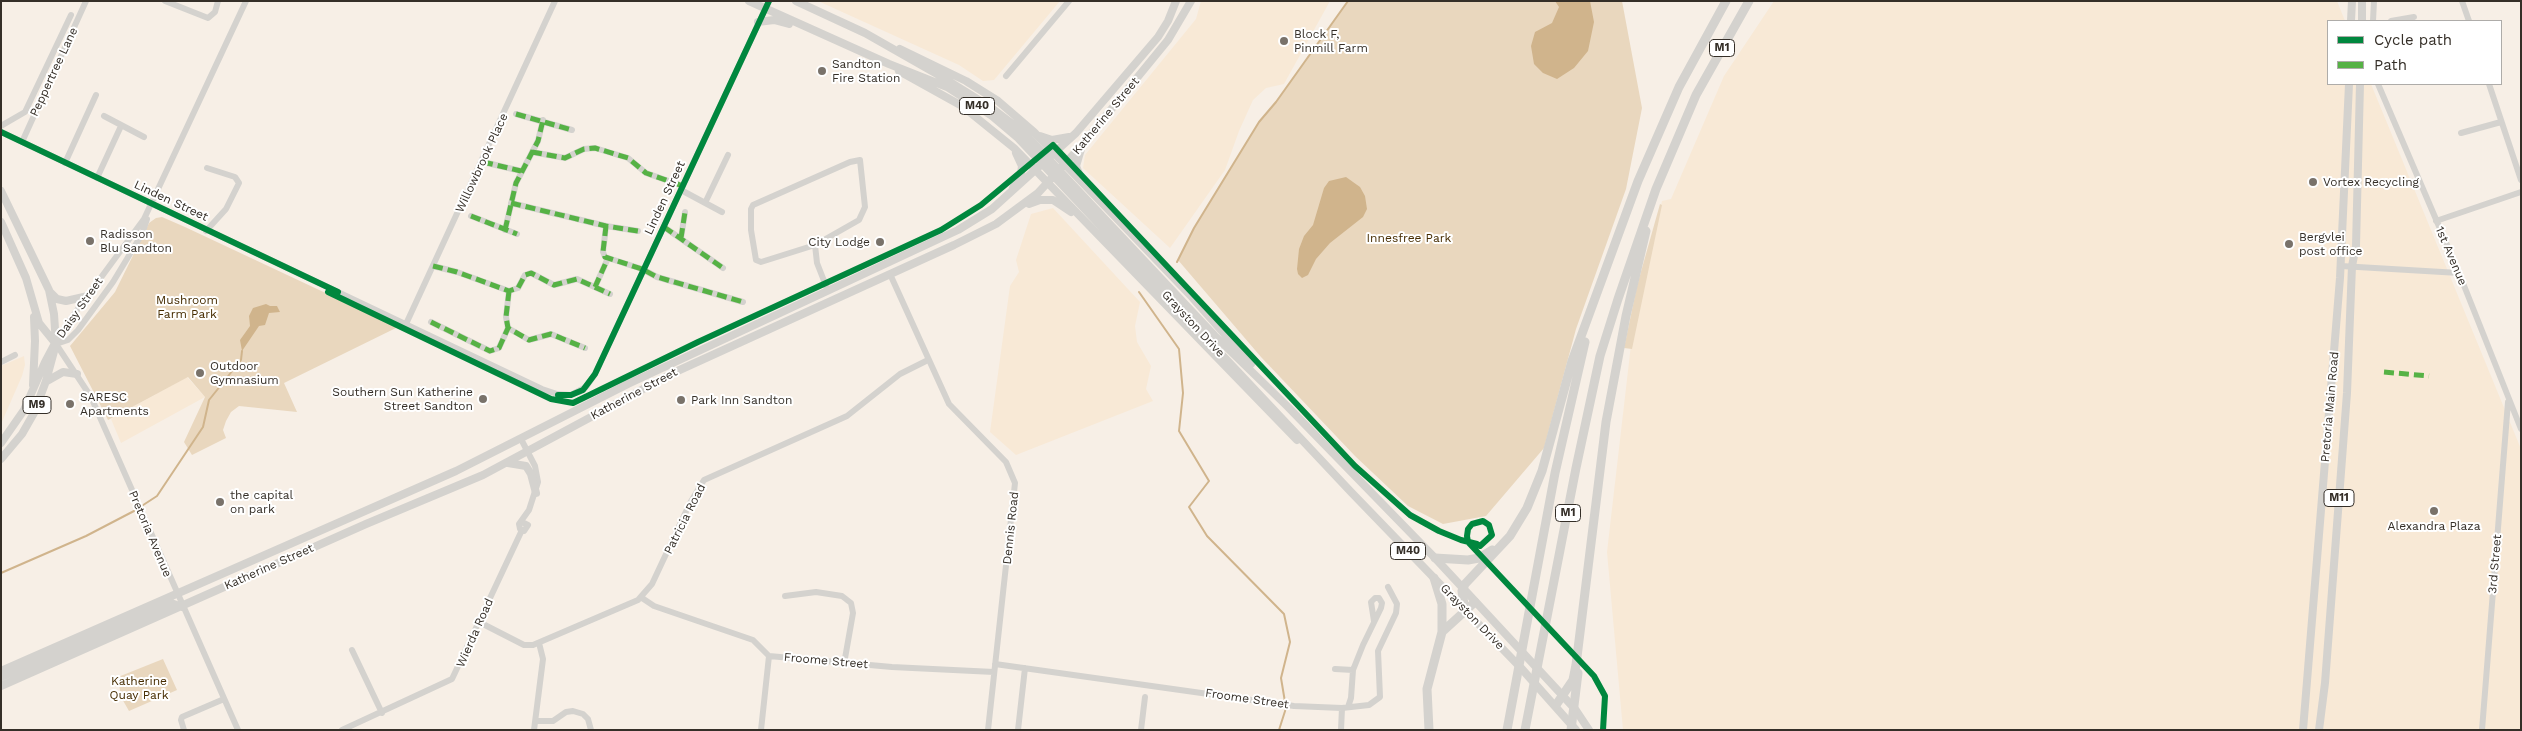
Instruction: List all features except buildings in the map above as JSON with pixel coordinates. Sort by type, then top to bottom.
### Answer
[{"type":"highway","name":"M1","points":[[1507,730],[1555,473],[1591,312],[1638,181],[1679,87],[1726,1]]},
{"type":"highway","name":"M1","points":[[1525,730],[1600,356],[1656,189],[1696,95],[1749,1]]},
{"type":"highway","points":[[1554,703],[1573,680],[1576,665],[1600,458],[1613,381],[1656,189]]},
{"type":"highway","points":[[1465,610],[1463,588],[1510,536],[1527,508],[1542,470],[1572,362],[1591,312]]},
{"type":"highway","points":[[1435,558],[1468,560],[1479,558],[1501,541],[1527,508]]},
{"type":"highway","points":[[1429,730],[1427,689],[1442,632],[1442,604],[1434,578]]},
{"type":"highway","points":[[1573,728],[1585,592]]},
{"type":"highway","points":[[1442,632],[1475,602]]},
{"type":"main road","name":"Grayston Drive","points":[[749,1],[767,5],[889,64],[932,81],[979,107],[1018,138],[1351,492],[1554,703],[1573,728]]},
{"type":"main road","name":"Grayston Drive","points":[[796,1],[864,34],[937,74],[990,107],[1022,132],[1216,336],[1435,558],[1575,709],[1589,730]]},
{"type":"main road","name":"Katherine Street","points":[[1,671],[413,490],[521,439],[628,384],[958,230],[1002,201],[1076,134],[1158,37],[1168,21],[1176,1]]},
{"type":"main road","name":"Katherine Street","points":[[1,686],[507,463],[681,369],[978,234],[1007,217],[1048,183],[1065,165],[1168,40],[1191,1]]},
{"type":"main road","points":[[2351,20],[2352,1]]},
{"type":"main road","points":[[2362,1],[2362,20]]},
{"type":"main road","points":[[758,22],[779,20],[836,39]]},
{"type":"main road","points":[[864,34],[953,73],[998,101],[1034,132],[1192,297],[1288,407]]},
{"type":"main road","points":[[889,64],[922,85],[962,106],[1014,148],[1258,402],[1351,492]]},
{"type":"main road","name":"Pretoria Main Road","points":[[2303,730],[2341,266],[2349,85]]},
{"type":"main road","name":"Pretoria Main Road","points":[[2319,730],[2343,450],[2352,266],[2356,246],[2360,85]]},
{"type":"main road","points":[[1034,132],[1052,140],[1065,139],[1076,134]]},
{"type":"main road","points":[[1082,145],[1076,166],[1082,183]]},
{"type":"main road","points":[[1002,201],[1021,174],[1022,166],[1014,148]]},
{"type":"main road","name":"M9","points":[[1,191],[49,290],[54,314],[56,344],[46,382],[34,413],[22,434],[1,459]]},
{"type":"main road","points":[[1007,217],[1036,201],[1053,200],[1067,208],[1115,252]]},
{"type":"main road","points":[[1,222],[26,278],[33,306],[43,330],[56,344]]},
{"type":"main road","points":[[49,290],[57,299],[66,301],[88,296]]},
{"type":"main road","points":[[32,392],[35,342],[33,306]]},
{"type":"main road","name":"M9","points":[[1,443],[24,410],[49,352],[56,344]]},
{"type":"main road","points":[[46,382],[63,372],[77,374]]},
{"type":"main road","points":[[507,463],[526,466],[531,474],[536,494]]},
{"type":"main road","points":[[1,677],[171,604],[182,607]]},
{"type":"street","name":"Peppertree Lane","points":[[22,142],[86,1]]},
{"type":"street","points":[[165,1],[208,18],[215,12],[218,1]]},
{"type":"street","name":"Daisy Street","points":[[56,344],[68,340],[78,330],[112,282],[142,234],[152,203],[246,1]]},
{"type":"street","name":"Willowbrook Place","points":[[406,324],[483,162],[555,1]]},
{"type":"street","points":[[1006,76],[1069,1]]},
{"type":"street","points":[[2373,20],[2374,1]]},
{"type":"street","points":[[2462,1],[2468,20]]},
{"type":"street","name":"Linden Street","points":[[1,132],[152,203],[206,231],[551,393],[571,395],[583,390],[592,380],[767,5]]},
{"type":"street","points":[[1,126],[25,112],[71,15]]},
{"type":"street","points":[[2396,20],[2414,16]]},
{"type":"street","name":"1st Avenue","points":[[2378,85],[2459,273],[2521,429]]},
{"type":"street","points":[[2490,85],[2521,180]]},
{"type":"street","points":[[65,163],[96,96]]},
{"type":"street","points":[[516,114],[543,120],[572,130]]},
{"type":"street","points":[[104,116],[144,137]]},
{"type":"street","points":[[505,230],[521,171],[540,137],[543,120]]},
{"type":"street","points":[[2461,133],[2501,122]]},
{"type":"street","points":[[97,178],[121,126]]},
{"type":"street","points":[[532,152],[565,158],[584,149],[595,148],[628,158],[643,171],[682,188],[722,212]]},
{"type":"street","points":[[705,203],[728,155]]},
{"type":"street","points":[[860,160],[864,185],[864,213],[859,220],[815,245],[758,261],[753,249],[752,206],[850,162],[860,160]]},
{"type":"street","points":[[483,162],[521,171]]},
{"type":"street","points":[[206,231],[226,209],[239,183],[235,178],[207,168]]},
{"type":"street","points":[[2436,221],[2521,192]]},
{"type":"street","points":[[511,203],[606,226],[638,231]]},
{"type":"street","points":[[681,238],[685,212]]},
{"type":"street","points":[[471,216],[517,234]]},
{"type":"street","name":"Daisy Street","points":[[56,344],[65,326],[145,220]]},
{"type":"street","points":[[606,226],[603,252],[608,258],[657,277],[743,302]]},
{"type":"street","points":[[664,226],[723,268]]},
{"type":"street","points":[[815,245],[817,263],[828,291]]},
{"type":"street","points":[[595,287],[608,258]]},
{"type":"street","points":[[433,266],[457,272],[487,285],[509,291],[518,288],[525,276],[530,273],[554,284],[561,285],[574,279],[610,294]]},
{"type":"street","points":[[2341,266],[2459,273]]},
{"type":"street","name":"Dennis Road","points":[[890,274],[951,407],[1006,462],[1015,483],[988,730]]},
{"type":"street","points":[[431,322],[490,351],[499,348],[508,328],[506,317],[509,291]]},
{"type":"street","points":[[508,328],[529,340],[551,334],[585,348]]},
{"type":"street","name":"Pretoria Avenue","points":[[56,344],[91,397],[176,594],[238,730]]},
{"type":"street","points":[[1,362],[15,355]]},
{"type":"street","name":"Patricia Road","points":[[642,598],[652,584],[690,503],[704,480],[847,416],[900,374],[928,360]]},
{"type":"street","name":"3rd Street","points":[[2482,730],[2508,399]]},
{"type":"street","points":[[521,439],[537,473],[536,494]]},
{"type":"street","name":"Wierda Road","points":[[342,730],[452,679],[522,530],[527,529],[525,523],[536,494]]},
{"type":"street","name":"Froome Street","points":[[995,664],[1294,706],[1345,707],[1369,705],[1380,697],[1381,689],[1377,670],[1378,651],[1397,607],[1388,587]]},
{"type":"street","points":[[785,596],[816,592],[842,596],[851,603],[853,613],[844,664]]},
{"type":"street","points":[[479,622],[524,645],[540,643],[642,598]]},
{"type":"street","name":"Froome Street","points":[[642,598],[654,606],[753,640],[769,656],[844,664],[994,672]]},
{"type":"street","points":[[1341,730],[1345,707],[1351,698],[1353,670],[1374,621]]},
{"type":"street","points":[[534,730],[543,659],[540,643]]},
{"type":"street","points":[[352,650],[382,713]]},
{"type":"street","points":[[761,730],[769,656]]},
{"type":"street","points":[[1018,730],[1025,668]]},
{"type":"street","points":[[1335,669],[1353,670]]},
{"type":"street","points":[[1142,730],[1145,697]]},
{"type":"street","points":[[184,730],[182,717],[224,699]]},
{"type":"street","points":[[536,721],[553,721],[566,712],[573,711],[583,714],[591,730]]},
{"type":"shaded area","points":[[818,1],[1060,1],[994,80],[983,81],[959,65]]},
{"type":"shaded area","points":[[1201,1],[1330,1],[1284,84],[1266,88],[1253,100],[1225,170],[1170,248],[1083,168],[1085,155],[1196,19]]},
{"type":"shaded area","points":[[1555,1],[1590,1],[1594,22],[1588,51],[1574,68],[1557,79],[1543,73],[1534,64],[1531,46],[1535,32],[1552,23],[1559,7]]},
{"type":"shaded area","points":[[1774,1],[2337,1],[2345,20],[2327,20],[2327,85],[2371,85],[2521,449],[2521,730],[1623,730],[1607,552],[1631,345],[1662,201],[1671,199],[1724,76]]},
{"type":"shaded area","points":[[1346,177],[1360,187],[1365,196],[1367,209],[1363,217],[1330,243],[1316,259],[1308,275],[1302,278],[1298,274],[1297,269],[1299,249],[1304,236],[1313,225],[1324,188],[1329,181]]},
{"type":"shaded area","points":[[1053,208],[1140,302],[1135,326],[1137,342],[1151,366],[1146,389],[1153,401],[1016,455],[990,432],[1010,286],[1019,272],[1016,260],[1031,214]]},
{"type":"shaded area","points":[[266,304],[277,306],[280,312],[269,313],[265,325],[259,326],[242,351],[240,340],[250,326],[249,316],[253,308]]},
{"type":"shaded area","points":[[24,356],[25,365],[22,376],[1,424],[1,366]]},
{"type":"shaded area","points":[[187,377],[205,397],[121,443],[111,419]]},
{"type":"green space","name":"Innesfree Park","points":[[1348,1],[1622,1],[1642,108],[1626,189],[1576,329],[1544,448],[1486,516],[1443,524],[1408,506],[1355,456],[1261,357],[1178,260],[1194,228],[1259,122],[1276,102]]},
{"type":"green space","points":[[1660,204],[1662,205],[1632,349],[1624,348],[1637,286]]},
{"type":"green space","name":"Mushroom Farm Park","points":[[162,217],[398,327],[284,383],[297,412],[239,406],[231,412],[226,421],[223,430],[226,438],[192,455],[184,442],[205,397],[188,377],[108,420],[70,346],[115,292],[149,223],[156,218]]},
{"type":"green space","name":"Katherine Quay Park","points":[[163,659],[177,690],[129,711],[121,697],[118,677]]},
{"type":"waterway","points":[[1177,262],[1194,228],[1259,122],[1276,102],[1348,1]]},
{"type":"waterway","points":[[1139,292],[1179,349],[1183,393],[1179,431],[1209,481],[1189,507],[1207,536],[1284,614],[1290,642],[1281,678],[1286,708],[1279,730]]},
{"type":"waterway","points":[[1,573],[86,536],[134,511],[157,496],[203,427],[209,400],[241,360],[242,351]]},
{"type":"marked path","points":[[516,114],[572,130]]},
{"type":"marked path","points":[[505,230],[516,183],[538,141],[543,120]]},
{"type":"marked path","points":[[532,152],[565,158],[584,149],[595,148],[628,158],[646,173],[683,186]]},
{"type":"marked path","points":[[483,162],[521,171]]},
{"type":"marked path","points":[[511,203],[606,226],[638,231]]},
{"type":"marked path","points":[[681,238],[685,212]]},
{"type":"marked path","points":[[471,216],[517,234]]},
{"type":"marked path","points":[[606,226],[603,252],[605,257],[642,269],[657,277],[743,302]]},
{"type":"marked path","points":[[664,227],[723,268]]},
{"type":"marked path","points":[[595,287],[608,258]]},
{"type":"marked path","points":[[433,266],[457,272],[509,291],[518,288],[525,275],[531,273],[554,285],[577,279],[610,294]]},
{"type":"marked path","points":[[509,291],[506,317],[508,328],[529,340],[551,334],[585,348]]},
{"type":"marked path","points":[[431,322],[490,351],[499,348],[508,328]]},
{"type":"marked path","points":[[2384,372],[2429,376]]},
{"type":"cycle path","points":[[558,395],[571,395],[583,390],[595,374],[769,1]]},
{"type":"cycle path","points":[[1,132],[338,292]]},
{"type":"cycle path","points":[[328,292],[551,399],[573,403],[698,342],[941,230],[981,205],[1053,145],[1355,466],[1410,515],[1439,531],[1461,540],[1477,544],[1480,546],[1492,535],[1489,525],[1483,521],[1472,524],[1468,529],[1467,536],[1468,542],[1594,676],[1605,696],[1603,730]]},
{"type":"place","name":"Block F, Pinmill Farm","points":[[1284,41]]},
{"type":"place","name":"Sandton Fire Station","points":[[822,71]]},
{"type":"place","name":"Vortex Recycling","points":[[2313,182]]},
{"type":"place","name":"Radisson Blu Sandton","points":[[90,241]]},
{"type":"place","name":"City Lodge","points":[[880,242]]},
{"type":"place","name":"Bergvlei post office","points":[[2289,244]]},
{"type":"place","name":"Outdoor Gymnasium","points":[[200,373]]},
{"type":"place","name":"Southern Sun Katherine Street Sandton","points":[[483,399]]},
{"type":"place","name":"Park Inn Sandton","points":[[681,400]]},
{"type":"place","name":"SARESC Apartments","points":[[70,404]]},
{"type":"place","name":"the capital on park","points":[[220,502]]},
{"type":"place","name":"Alexandra Plaza","points":[[2434,511]]}]
